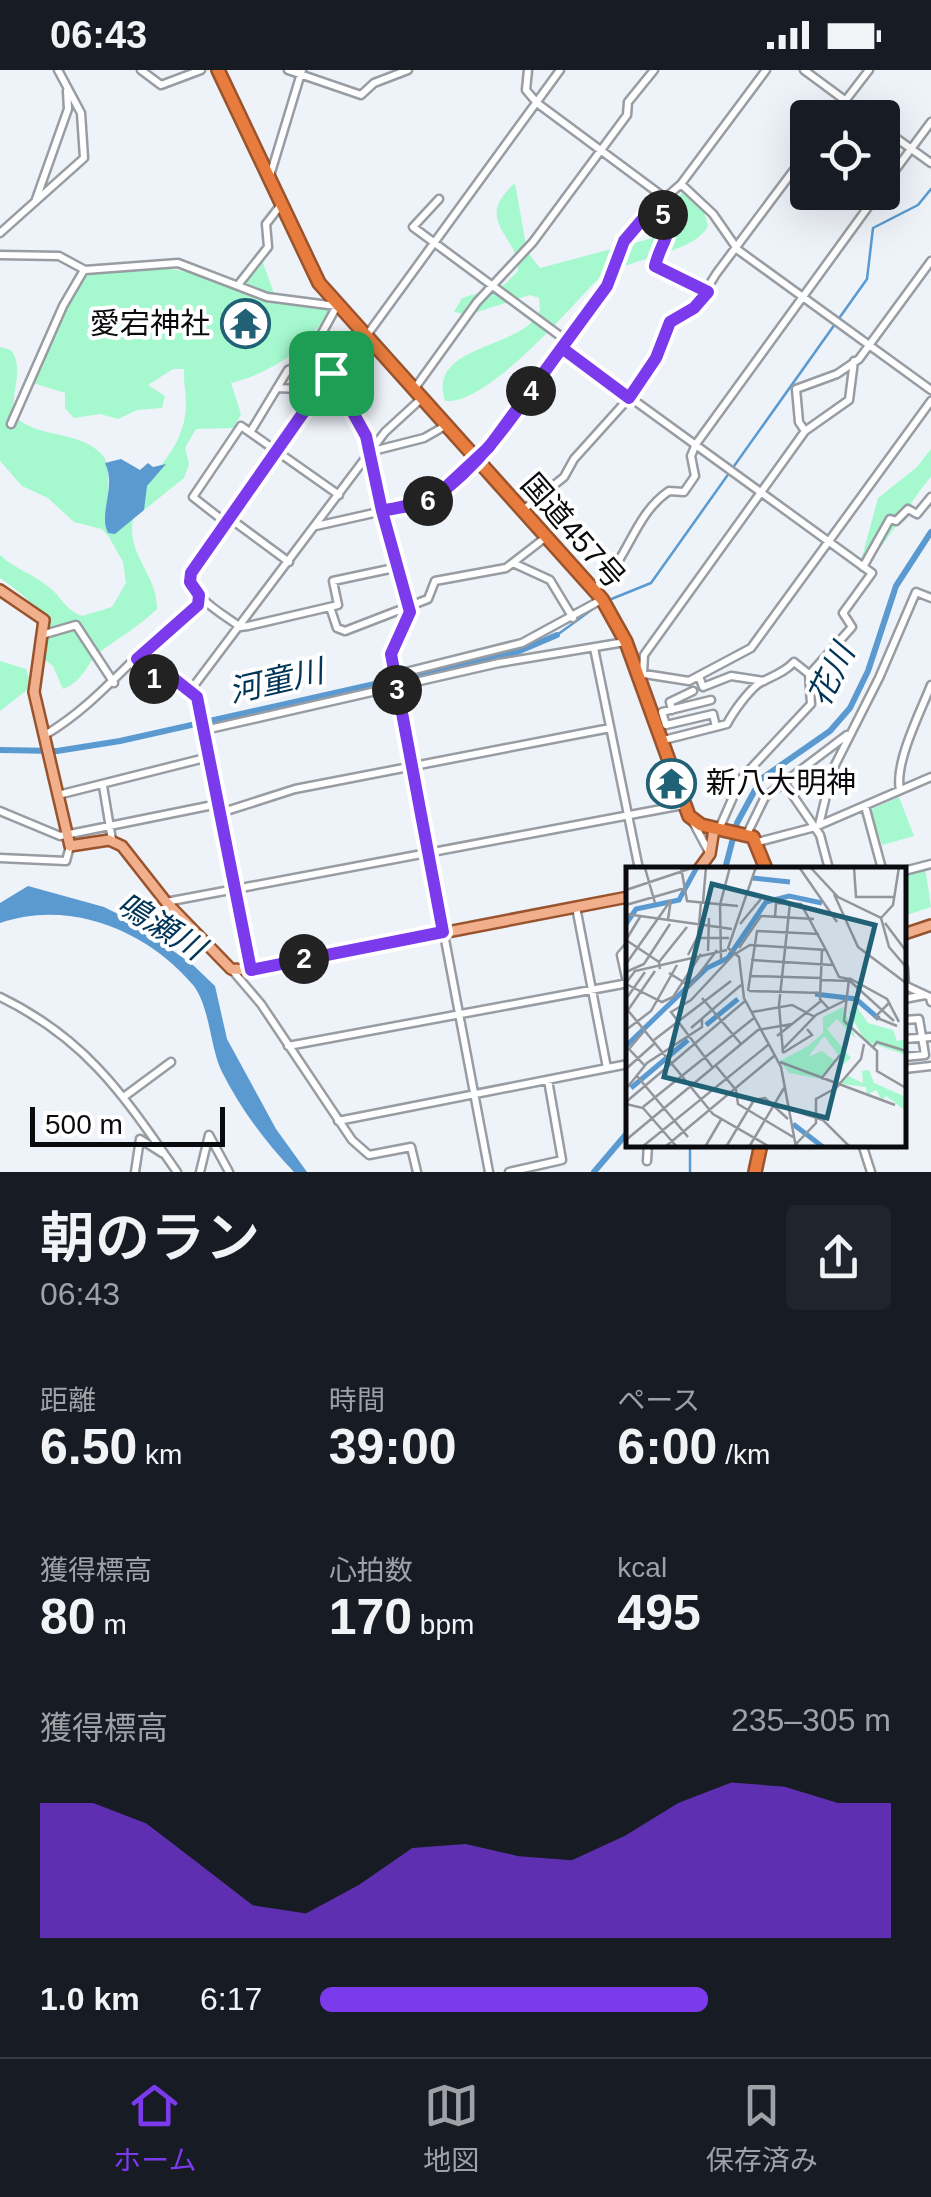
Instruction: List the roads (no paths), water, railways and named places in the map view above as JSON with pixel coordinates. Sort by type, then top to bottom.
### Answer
[{"type":"highway","name":"国道457号","points":[[218,70],[306,262],[337,305],[602,600],[626,642],[660,719],[683,805],[692,820]]},
{"type":"highway","points":[[692,820],[752,839],[765,867]]},
{"type":"highway","points":[[755,1172],[759,1147]]},
{"type":"main road","points":[[0,590],[38,612],[45,634],[34,692],[68,840],[112,840],[122,846],[166,902],[232,969],[251,970],[626,896]]},
{"type":"main road","points":[[703,867],[716,830]]},
{"type":"main road","points":[[906,933],[931,924]]},
{"type":"street","points":[[0,233],[84,156],[81,112],[58,70]]},
{"type":"street","points":[[141,70],[159,85],[201,70]]},
{"type":"street","points":[[288,70],[361,95],[374,83],[408,70]]},
{"type":"street","points":[[528,70],[526,90],[537,103],[665,198]]},
{"type":"street","points":[[394,568],[333,581],[338,605],[240,627],[200,598],[190,582],[191,573],[329,373],[367,337],[560,70]]},
{"type":"street","points":[[190,692],[418,393],[493,286],[601,151],[630,111],[628,102],[654,70]]},
{"type":"street","points":[[316,526],[432,500],[476,459],[607,286],[630,229],[682,184],[766,70]]},
{"type":"street","points":[[804,70],[845,100],[869,70]]},
{"type":"street","points":[[268,180],[301,73]]},
{"type":"street","points":[[34,204],[68,109],[66,86]]},
{"type":"street","points":[[900,163],[931,122]]},
{"type":"street","points":[[900,140],[931,163]]},
{"type":"street","points":[[524,510],[564,477],[574,459],[629,398],[656,358],[670,322],[694,308],[708,292],[790,174]]},
{"type":"street","points":[[682,184],[718,219],[736,248],[931,390]]},
{"type":"street","points":[[439,199],[412,226],[493,286],[629,398],[872,574],[843,613],[852,627],[809,675]]},
{"type":"street","points":[[238,286],[267,248],[267,222],[280,206]]},
{"type":"street","points":[[653,207],[666,218],[670,234],[655,266],[708,292]]},
{"type":"street","points":[[205,730],[395,681],[522,643],[602,600],[626,544],[653,503],[668,492],[684,492],[690,485],[696,444],[866,210]]},
{"type":"street","points":[[0,255],[59,256],[85,270],[172,262],[294,304],[337,305],[317,339],[329,373],[372,452],[394,568],[409,606],[408,626],[391,647],[395,681],[489,1172]]},
{"type":"street","points":[[806,431],[798,422],[796,389],[838,374],[854,362],[931,261]]},
{"type":"street","points":[[11,424],[67,297],[85,270]]},
{"type":"street","points":[[289,562],[193,497],[240,426],[251,435],[288,370],[322,357]]},
{"type":"street","points":[[854,362],[850,400],[806,431],[644,655],[641,673],[689,681],[754,645],[931,402]]},
{"type":"street","points":[[276,388],[299,390],[329,373]]},
{"type":"street","points":[[372,452],[424,438],[446,425]]},
{"type":"street","points":[[251,431],[339,495]]},
{"type":"street","points":[[863,566],[890,518],[896,520],[908,510],[917,514],[931,497]]},
{"type":"street","points":[[330,608],[337,628],[343,631],[430,598],[435,581],[513,563],[546,537]]},
{"type":"street","points":[[513,563],[550,580],[573,618]]},
{"type":"street","points":[[817,826],[832,771],[875,688],[916,592],[931,598]]},
{"type":"street","points":[[45,734],[114,683],[200,598]]},
{"type":"street","points":[[45,634],[76,626],[114,683]]},
{"type":"street","points":[[395,681],[626,642]]},
{"type":"street","points":[[594,648],[638,867]]},
{"type":"street","points":[[137,659],[156,682],[168,674],[197,697],[251,970]]},
{"type":"street","points":[[664,740],[728,723],[732,711],[794,662],[809,675],[811,704],[741,779],[716,830]]},
{"type":"street","points":[[699,676],[703,686],[731,676],[765,682]]},
{"type":"street","points":[[689,681],[703,716]]},
{"type":"street","points":[[900,790],[897,776],[930,688]]},
{"type":"street","points":[[672,710],[670,702],[675,696],[693,691]]},
{"type":"street","points":[[711,700],[662,712],[660,719],[666,725],[713,714],[716,727]]},
{"type":"street","points":[[689,719],[692,733]]},
{"type":"street","points":[[0,811],[68,840],[110,826],[219,809],[278,793],[610,728]]},
{"type":"street","points":[[851,730],[762,800],[752,839],[817,826],[931,777]]},
{"type":"street","points":[[58,796],[209,758]]},
{"type":"street","points":[[784,783],[817,826],[828,867]]},
{"type":"street","points":[[103,786],[112,840]]},
{"type":"street","points":[[166,902],[683,805]]},
{"type":"street","points":[[865,806],[881,867]]},
{"type":"street","points":[[692,820],[710,854]]},
{"type":"street","points":[[0,858],[66,860],[68,840]]},
{"type":"street","points":[[906,870],[931,864]]},
{"type":"street","points":[[576,907],[606,1068]]},
{"type":"street","points":[[626,950],[621,956],[626,975]]},
{"type":"street","points":[[232,969],[338,1121],[369,1156],[412,1147],[417,1172]]},
{"type":"street","points":[[288,1046],[626,983]]},
{"type":"street","points":[[906,987],[929,998]]},
{"type":"street","points":[[0,997],[60,1031],[104,1070],[176,1171]]},
{"type":"street","points":[[906,1020],[919,1020],[926,1037],[924,1055],[906,1057]]},
{"type":"street","points":[[124,1096],[171,1062]]},
{"type":"street","points":[[338,1121],[626,1064]]},
{"type":"street","points":[[906,1069],[931,1066]]},
{"type":"street","points":[[508,1172],[562,1160],[548,1080]]},
{"type":"street","points":[[200,1172],[208,1135],[228,1172]]},
{"type":"street","points":[[135,1172],[140,1139],[162,1153]]},
{"type":"street","points":[[647,1161],[648,1147]]},
{"type":"street","points":[[863,1147],[871,1172]]},
{"type":"water","points":[[121,459],[140,470],[148,463],[153,467],[166,464],[147,486],[144,510],[115,534],[108,533],[105,525],[109,482],[105,463]]},
{"type":"water","points":[[28,886],[104,907],[130,920],[193,965],[215,986],[227,1039],[276,1129],[307,1172],[294,1172],[245,1112],[218,1062],[199,994],[174,965],[129,934],[79,917],[26,916],[0,923],[0,903]]},
{"type":"waterway","points":[[609,600],[651,583],[867,279],[873,228],[918,205],[931,189]]},
{"type":"waterway","name":"花川","points":[[726,867],[737,823],[761,779],[830,731],[850,708],[868,671],[896,586],[931,532]]},
{"type":"waterway","points":[[557,635],[601,603]]},
{"type":"waterway","name":"河童川","points":[[0,750],[57,751],[120,741],[517,652],[557,635]]},
{"type":"waterway","name":"花川","points":[[594,1172],[626,1134]]},
{"type":"waterway","points":[[690,1147],[690,1172]]},
{"type":"place","name":"愛宕神社","points":[[245,324]]},
{"type":"place","name":"新八大明神","points":[[671,783]]},
{"type":"water label","name":"鳴瀬川","points":[[161,926]]}]
